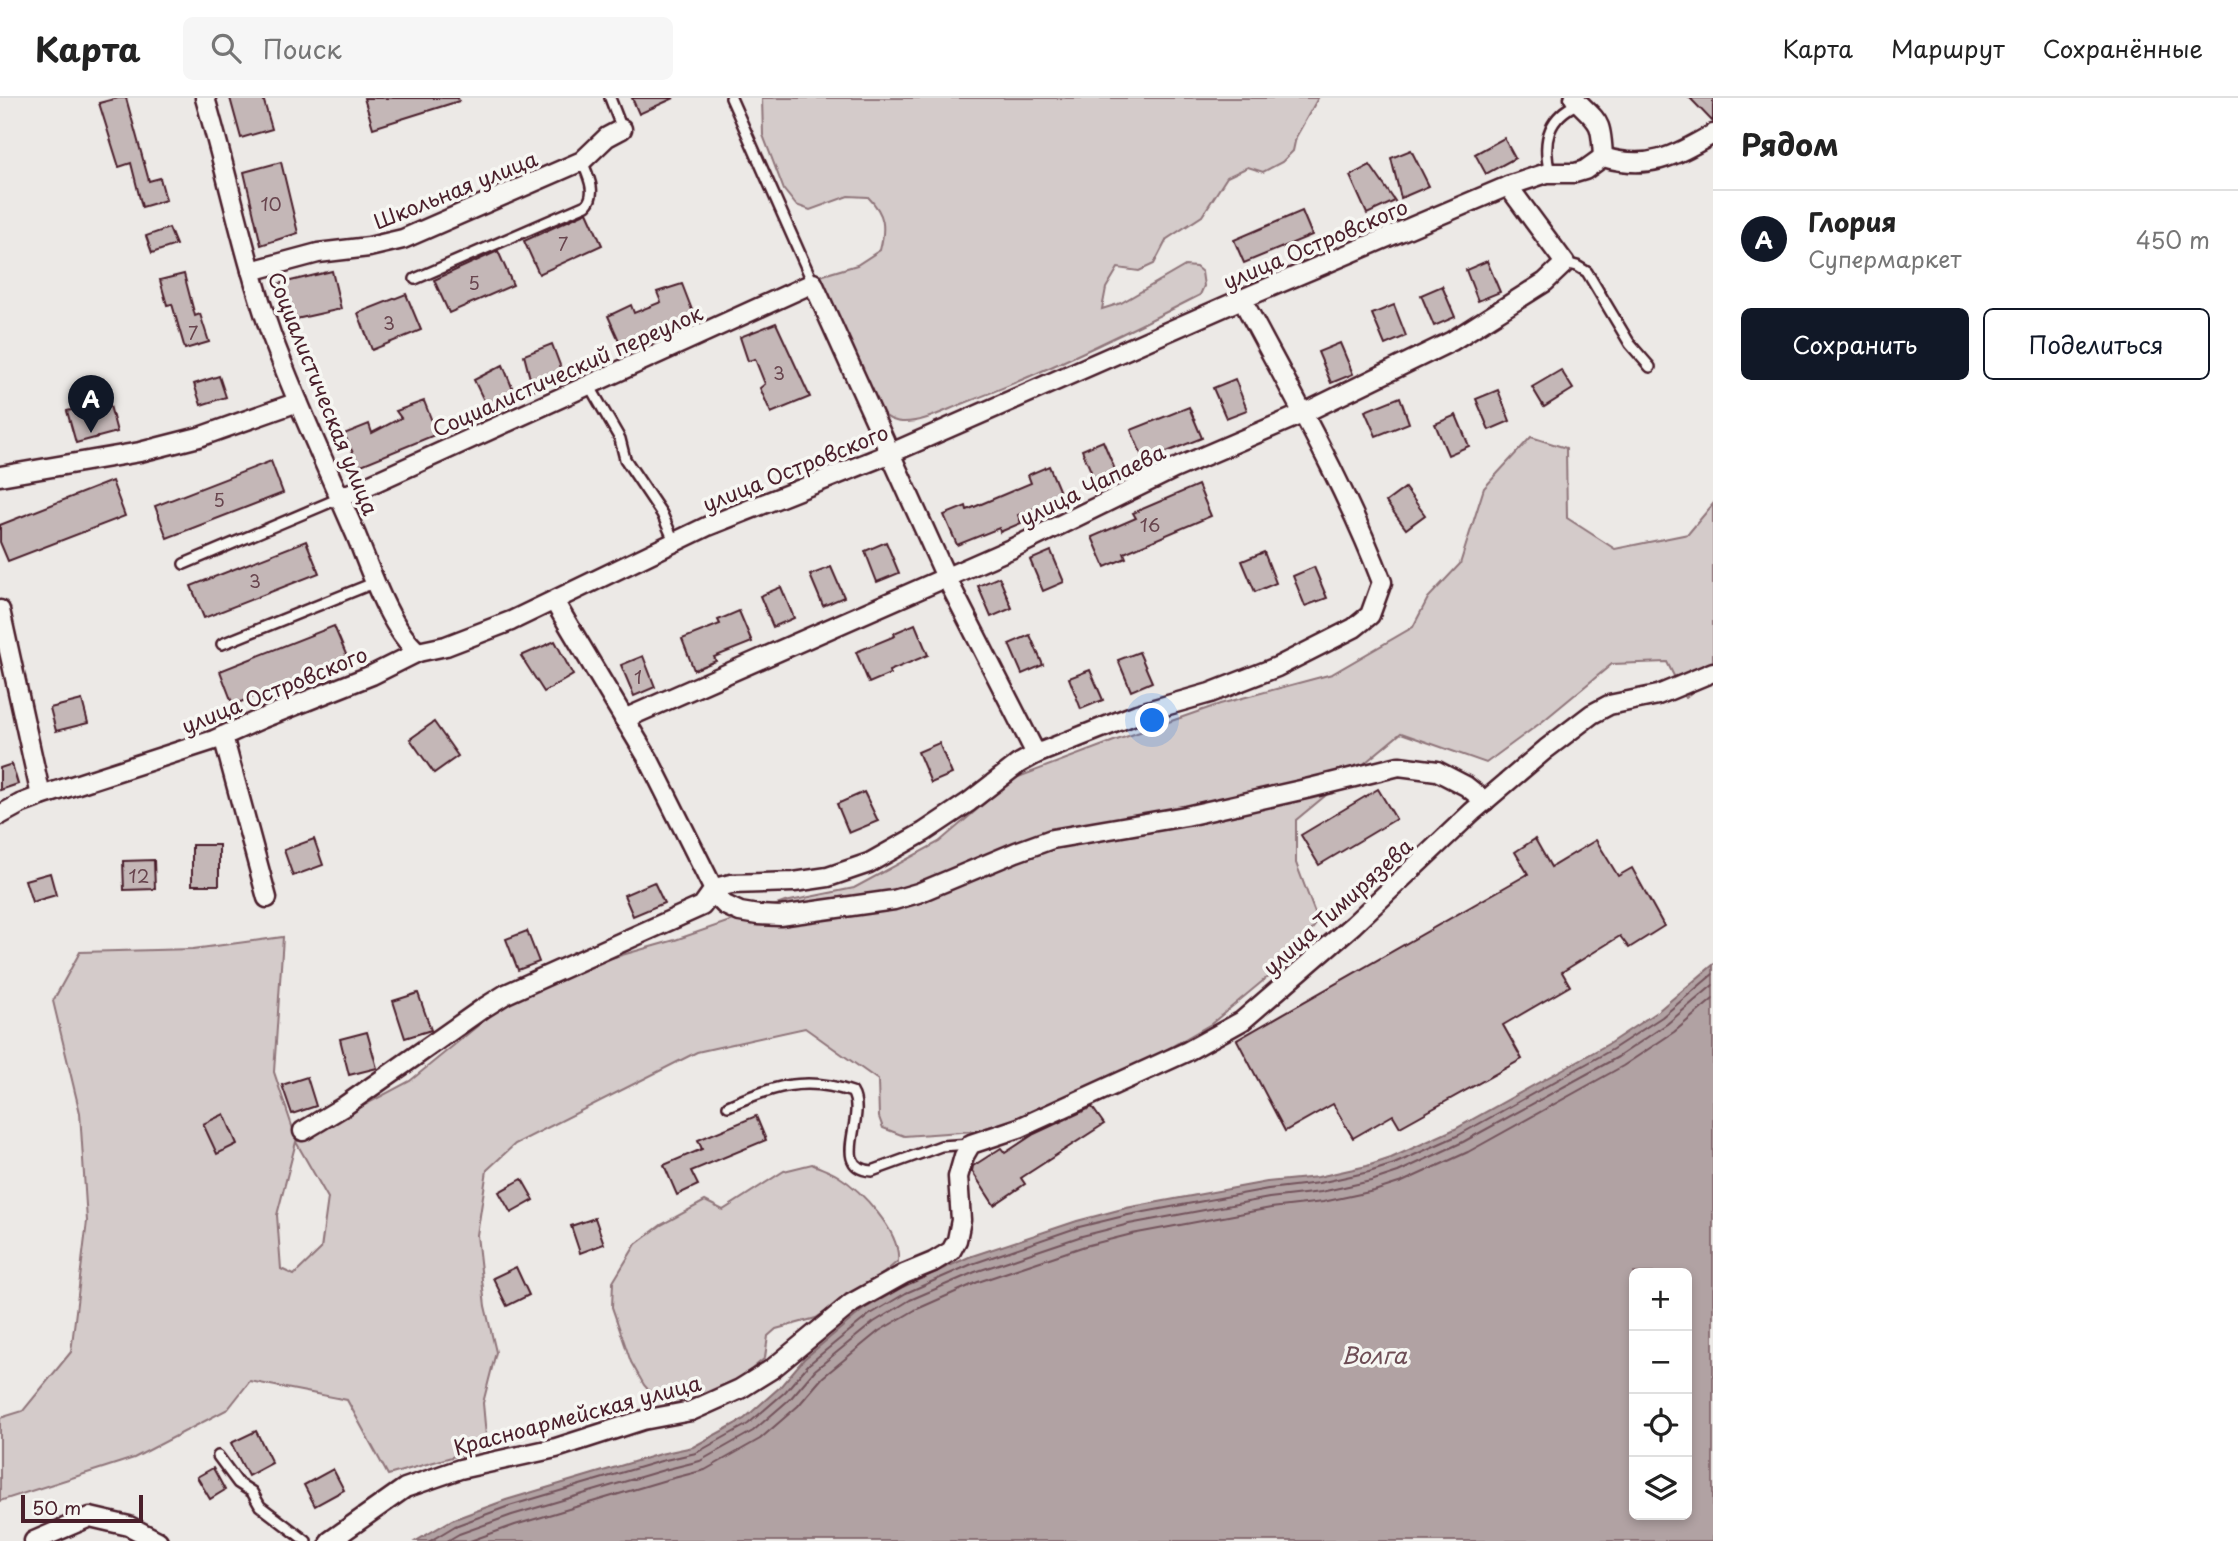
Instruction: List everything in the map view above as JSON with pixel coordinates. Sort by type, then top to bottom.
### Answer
[{"type":"street","name":"Социалистическая улица","points":[[205,98],[251,271],[271,334],[376,582],[402,635],[418,652]]},
{"type":"street","points":[[1576,101],[1597,120],[1601,129],[1603,157],[1631,164],[1669,156],[1713,134]]},
{"type":"street","name":"Школьная улица","points":[[251,271],[318,253],[369,247],[403,239],[582,161],[607,137],[622,129]]},
{"type":"street","name":"улица Островского","points":[[0,815],[41,796],[223,736],[372,675],[418,652],[446,646],[554,601],[708,526],[889,454],[1508,186],[1550,173],[1575,173],[1585,170],[1603,157]]},
{"type":"street","points":[[1508,186],[1565,263]]},
{"type":"street","name":"улица Чапаева","points":[[624,719],[1013,548],[1174,469],[1302,414],[1452,341],[1545,282],[1565,263]]},
{"type":"street","name":"Социалистический переулок","points":[[340,498],[813,283]]},
{"type":"street","points":[[813,283],[946,577],[1036,754]]},
{"type":"street","points":[[303,1131],[343,1107],[482,1009],[506,995],[702,906],[715,888],[731,884],[783,883],[828,877],[869,863],[924,832],[1036,754],[1137,714],[1210,693],[1276,667],[1354,628],[1370,615],[1382,582],[1339,480],[1242,299]]},
{"type":"street","points":[[0,475],[140,452],[252,420],[298,402]]},
{"type":"street","points":[[554,601],[649,760],[718,898],[725,905],[740,912],[780,916],[883,902],[918,893],[1052,839],[1186,816],[1399,766],[1437,771],[1466,786],[1485,801]]},
{"type":"street","points":[[0,610],[41,796]]},
{"type":"street","name":"улица Тимирязева","points":[[971,1144],[1019,1128],[1186,1052],[1242,1021],[1353,925],[1485,801],[1592,713],[1609,705],[1657,695],[1713,672]]},
{"type":"street","points":[[223,736],[267,898]]},
{"type":"street","name":"Красноармейская улица","points":[[330,1541],[405,1488],[460,1469],[556,1448],[643,1420],[691,1411],[772,1369],[852,1303],[904,1273],[933,1262],[951,1251],[957,1240],[961,1220],[958,1177],[964,1156],[971,1144]]},
{"type":"street","points":[[34,1541],[90,1517],[129,1526],[158,1541]]},
{"type":"lane","points":[[610,98],[622,129]]},
{"type":"lane","points":[[731,98],[813,283]]},
{"type":"lane","points":[[1550,173],[1545,150],[1550,129],[1561,114],[1576,101]]},
{"type":"lane","points":[[415,279],[586,205],[591,200],[592,190],[582,161]]},
{"type":"lane","points":[[1565,263],[1587,272],[1630,344],[1650,367]]},
{"type":"lane","points":[[589,385],[620,439],[625,459],[662,514],[675,542]]},
{"type":"lane","points":[[184,564],[340,498]]},
{"type":"lane","points":[[222,644],[376,582]]},
{"type":"lane","points":[[728,1106],[779,1086],[798,1084],[852,1092],[857,1100],[857,1113],[850,1156],[854,1164],[862,1170],[872,1171],[942,1146],[971,1144]]},
{"type":"lane","points":[[218,1457],[238,1483],[252,1492],[260,1506],[306,1541]]},
{"type":"shaded area","points":[[762,98],[1318,98],[1296,137],[1293,151],[1282,162],[1263,172],[1248,167],[1227,177],[1202,216],[1167,239],[1154,264],[1139,271],[1118,268],[1106,288],[1102,309],[1121,303],[1185,266],[1196,267],[1202,272],[1204,286],[1200,295],[1023,380],[933,416],[902,422],[887,417],[876,405],[820,276],[857,265],[880,250],[883,234],[881,215],[868,197],[848,196],[810,210],[796,205],[784,190],[763,135]]},
{"type":"shaded area","points":[[1531,437],[1566,448],[1567,518],[1615,549],[1688,534],[1713,504],[1713,674],[1685,698],[1667,662],[1612,664],[1543,721],[1486,763],[1401,733],[1296,820],[1296,863],[1318,921],[1293,956],[1211,1024],[1129,1071],[1013,1120],[975,1131],[904,1136],[883,1128],[879,1117],[878,1080],[805,1028],[697,1052],[515,1144],[487,1170],[477,1235],[485,1306],[496,1352],[483,1403],[487,1447],[388,1475],[347,1400],[250,1381],[228,1409],[134,1458],[0,1501],[0,1418],[23,1411],[71,1352],[87,1221],[80,1113],[53,1001],[80,952],[193,949],[283,937],[274,1072],[297,1141],[410,1081],[497,1010],[590,964],[675,940],[785,902],[854,888],[939,842],[1013,779],[1220,704],[1332,674],[1413,627],[1428,598],[1460,564],[1484,488]],"holes":[[[296,1142],[328,1198],[321,1249],[294,1275],[281,1269],[277,1215]]]},
{"type":"shaded area","points":[[812,1164],[838,1176],[868,1201],[893,1237],[898,1261],[816,1318],[776,1329],[768,1336],[765,1358],[736,1382],[705,1398],[671,1404],[658,1401],[644,1385],[631,1362],[612,1307],[613,1282],[636,1244],[661,1225],[705,1201],[723,1210],[784,1171]]},
{"type":"water","name":"Волга","points":[[1713,965],[1713,1541],[416,1541],[452,1520],[506,1500],[660,1454],[693,1447],[744,1419],[780,1387],[804,1359],[864,1309],[903,1287],[969,1257],[1077,1221],[1126,1208],[1267,1182],[1318,1177],[1391,1158],[1455,1129],[1610,1043],[1658,1011]]},
{"type":"building","points":[[126,98],[149,181],[160,178],[166,200],[142,207],[131,163],[119,167],[99,103]]},
{"type":"building","points":[[230,98],[263,98],[272,129],[241,138]]},
{"type":"building","points":[[364,98],[458,98],[459,101],[373,128]]},
{"type":"building","points":[[632,98],[674,98],[639,114]]},
{"type":"building","points":[[1690,98],[1713,98],[1713,122]]},
{"type":"building","points":[[1504,138],[1515,158],[1486,174],[1475,154]]},
{"type":"building","points":[[1411,150],[1429,186],[1401,198],[1391,158]]},
{"type":"building","points":[[281,162],[298,233],[261,245],[244,172]]},
{"type":"building","points":[[1370,165],[1395,201],[1367,214],[1350,176]]},
{"type":"building","points":[[1302,211],[1312,235],[1244,263],[1234,240]]},
{"type":"building","points":[[587,212],[602,245],[539,274],[524,241]]},
{"type":"building","points":[[169,228],[176,245],[152,253],[146,236]]},
{"type":"building","points":[[498,251],[513,285],[449,313],[434,280]]},
{"type":"building","points":[[1487,261],[1500,292],[1478,301],[1466,270]]},
{"type":"building","points":[[332,271],[341,309],[287,321],[278,284]]},
{"type":"building","points":[[184,274],[195,316],[200,314],[209,342],[185,349],[172,304],[167,305],[160,280]]},
{"type":"building","points":[[682,284],[697,323],[624,352],[608,316],[631,305],[634,313],[661,302],[657,292]]},
{"type":"building","points":[[1442,286],[1455,317],[1434,326],[1421,295]]},
{"type":"building","points":[[406,294],[421,330],[372,350],[358,313]]},
{"type":"building","points":[[1394,305],[1406,336],[1385,345],[1372,314]]},
{"type":"building","points":[[776,323],[810,397],[771,413],[760,388],[765,384],[755,359],[748,361],[740,337]]},
{"type":"building","points":[[1340,343],[1353,374],[1331,383],[1318,352]]},
{"type":"building","points":[[552,344],[564,376],[533,390],[524,355]]},
{"type":"building","points":[[503,365],[516,397],[488,409],[474,380]]},
{"type":"building","points":[[1561,370],[1573,389],[1544,407],[1532,387]]},
{"type":"building","points":[[219,376],[226,397],[201,405],[194,384]]},
{"type":"building","points":[[103,379],[117,432],[76,443],[67,411],[80,408],[75,387]]},
{"type":"building","points":[[1235,379],[1247,410],[1226,418],[1213,388]]},
{"type":"building","points":[[1498,390],[1510,421],[1489,430],[1476,399]]},
{"type":"building","points":[[1400,397],[1409,423],[1376,436],[1365,411]]},
{"type":"building","points":[[424,401],[437,434],[359,466],[344,434],[369,424],[372,433],[401,418],[396,411]]},
{"type":"building","points":[[1189,407],[1202,438],[1144,461],[1131,430]]},
{"type":"building","points":[[1456,415],[1469,446],[1448,455],[1435,424]]},
{"type":"building","points":[[1103,441],[1116,472],[1095,481],[1082,450]]},
{"type":"building","points":[[271,461],[283,493],[167,538],[155,506]]},
{"type":"building","points":[[1049,466],[1062,497],[1018,515],[1021,523],[1000,532],[999,528],[957,545],[944,515],[966,506],[967,510],[1031,483],[1028,475]]},
{"type":"building","points":[[112,481],[125,516],[8,561],[0,542],[0,525]]},
{"type":"building","points":[[1198,485],[1211,516],[1124,553],[1126,558],[1105,567],[1092,537],[1136,518],[1133,513]]},
{"type":"building","points":[[1405,488],[1425,515],[1406,529],[1386,502]]},
{"type":"building","points":[[306,541],[319,573],[204,618],[191,586]]},
{"type":"building","points":[[886,542],[899,573],[877,582],[865,551]]},
{"type":"building","points":[[1051,551],[1064,582],[1043,591],[1030,560]]},
{"type":"building","points":[[1264,552],[1276,583],[1255,592],[1242,561]]},
{"type":"building","points":[[831,567],[844,597],[823,606],[810,575]]},
{"type":"building","points":[[1314,567],[1327,598],[1305,606],[1293,576]]},
{"type":"building","points":[[999,577],[1012,608],[991,617],[978,586]]},
{"type":"building","points":[[781,587],[794,618],[773,627],[760,596]]},
{"type":"building","points":[[739,611],[752,642],[714,657],[716,661],[694,670],[682,639],[720,624],[718,620]]},
{"type":"building","points":[[915,624],[928,655],[889,671],[890,674],[869,683],[856,652],[895,636],[894,633]]},
{"type":"building","points":[[334,626],[348,659],[233,705],[220,671]]},
{"type":"building","points":[[1030,635],[1043,665],[1022,674],[1009,644]]},
{"type":"building","points":[[555,641],[573,675],[544,692],[521,656]]},
{"type":"building","points":[[1139,652],[1152,682],[1131,691],[1118,660]]},
{"type":"building","points":[[643,656],[655,687],[634,696],[621,665]]},
{"type":"building","points":[[1090,670],[1103,700],[1081,709],[1069,678]]},
{"type":"building","points":[[82,700],[88,723],[56,731],[50,708]]},
{"type":"building","points":[[434,722],[458,756],[434,773],[410,739]]},
{"type":"building","points":[[939,743],[952,774],[931,783],[918,752]]},
{"type":"building","points":[[12,764],[18,784],[0,790],[0,768]]},
{"type":"building","points":[[1378,789],[1396,819],[1319,865],[1301,835]]},
{"type":"building","points":[[864,792],[878,821],[849,833],[837,804]]},
{"type":"building","points":[[314,839],[323,865],[293,876],[284,850]]},
{"type":"building","points":[[1535,839],[1551,867],[1596,840],[1618,876],[1632,868],[1664,926],[1629,948],[1620,936],[1562,972],[1570,986],[1503,1025],[1522,1059],[1400,1127],[1393,1115],[1353,1138],[1333,1104],[1285,1131],[1237,1040],[1528,874],[1515,852]]},
{"type":"building","points":[[192,845],[219,845],[219,885],[192,885]]},
{"type":"building","points":[[154,860],[155,889],[124,890],[123,861]]},
{"type":"building","points":[[50,873],[56,895],[32,902],[25,880]]},
{"type":"building","points":[[654,882],[664,903],[633,916],[624,895]]},
{"type":"building","points":[[527,931],[539,962],[518,970],[506,939]]},
{"type":"building","points":[[418,993],[431,1030],[405,1038],[393,1001]]},
{"type":"building","points":[[367,1032],[377,1068],[349,1075],[340,1039]]},
{"type":"building","points":[[307,1077],[316,1106],[292,1114],[282,1085]]},
{"type":"building","points":[[1092,1107],[1104,1124],[1021,1178],[1025,1184],[994,1205],[972,1171],[973,1166],[1001,1148],[1005,1153],[1034,1134]]},
{"type":"building","points":[[224,1114],[237,1144],[217,1154],[203,1124]]},
{"type":"building","points":[[756,1116],[766,1140],[691,1171],[698,1185],[677,1195],[664,1165],[702,1149],[698,1140]]},
{"type":"building","points":[[522,1179],[534,1200],[511,1213],[499,1192]]},
{"type":"building","points":[[595,1218],[604,1244],[580,1253],[571,1226]]},
{"type":"building","points":[[516,1267],[529,1295],[507,1306],[493,1278]]},
{"type":"building","points":[[256,1431],[272,1463],[248,1476],[231,1443]]},
{"type":"building","points":[[213,1468],[225,1490],[210,1499],[197,1477]]},
{"type":"building","points":[[333,1469],[344,1490],[315,1506],[304,1485]]},
{"type":"place","name":"Глория","points":[[91,433]]}]
